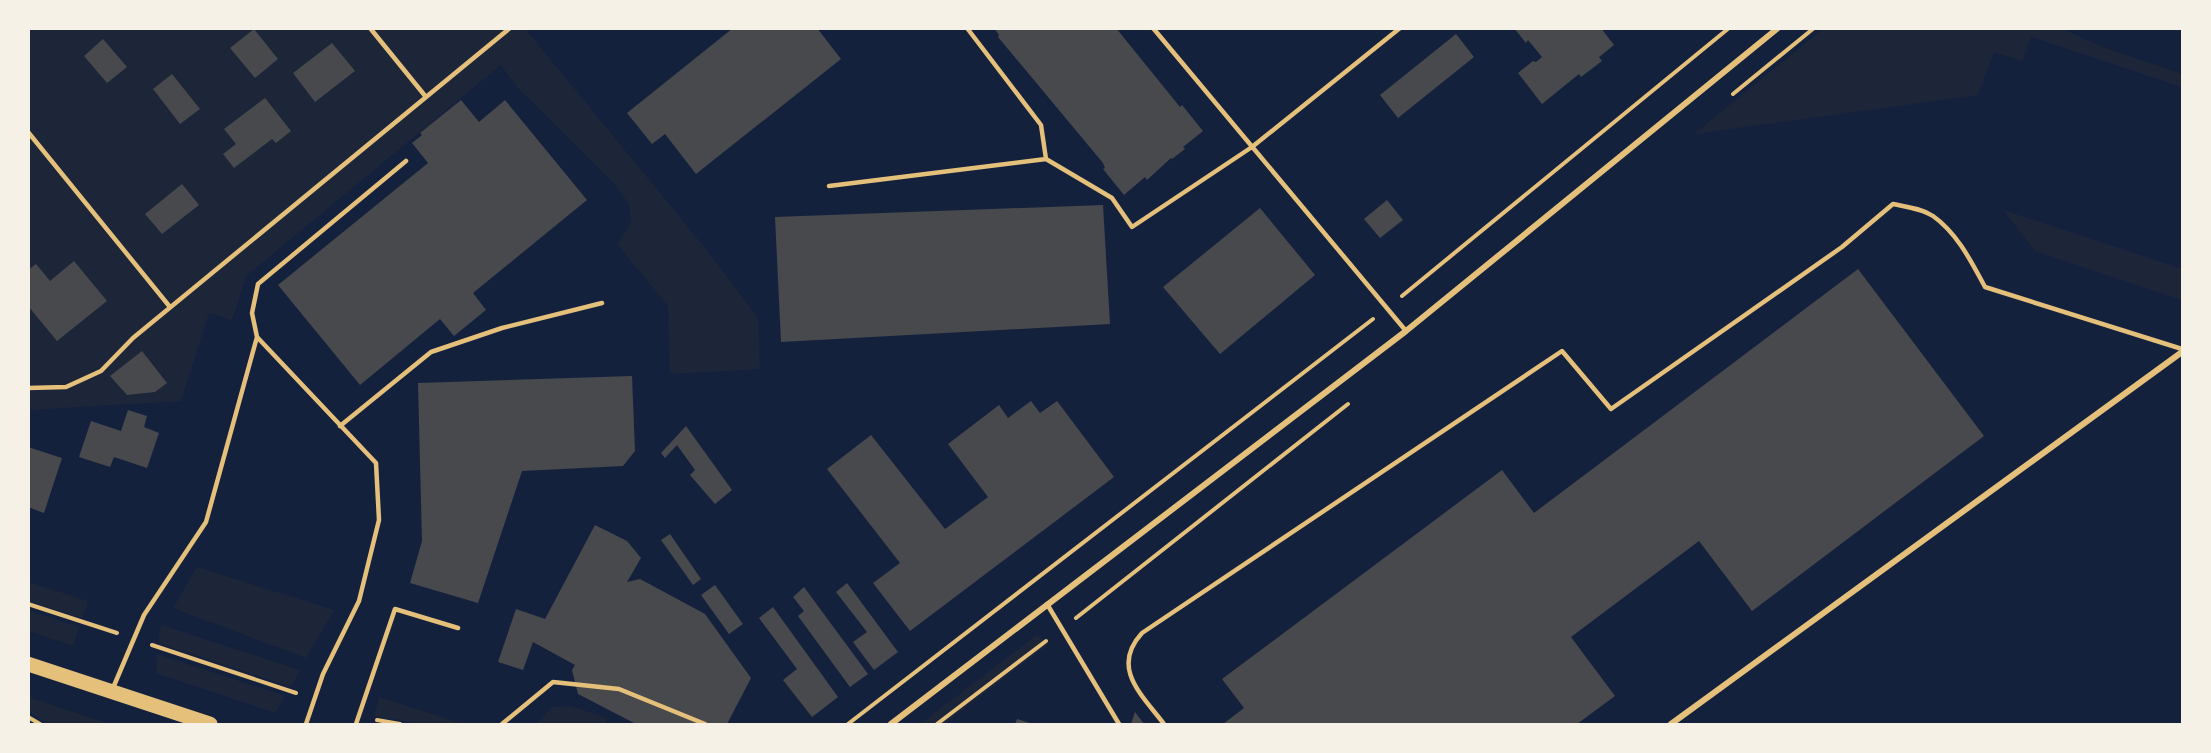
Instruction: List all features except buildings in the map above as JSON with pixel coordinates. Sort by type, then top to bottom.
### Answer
[{"type":"main road","points":[[28,664],[209,724]]},
{"type":"street","points":[[891,724],[1406,331],[1778,28]]},
{"type":"street","points":[[1671,724],[2182,350]]},
{"type":"lane","points":[[370,28],[426,97]]},
{"type":"lane","points":[[28,388],[66,387],[101,370],[133,338],[170,307],[510,28]]},
{"type":"lane","points":[[967,28],[1041,125],[1046,159]]},
{"type":"lane","points":[[1153,28],[1406,331]]},
{"type":"lane","points":[[829,186],[1046,159],[1112,198],[1132,227],[1252,147],[1400,28]]},
{"type":"lane","points":[[28,132],[170,307]]},
{"type":"lane","points":[[111,691],[144,615],[206,522],[257,337],[252,313],[258,284],[406,161]]},
{"type":"lane","points":[[1164,724],[1131,681],[1128,669],[1128,656],[1133,643],[1142,633],[1562,351],[1611,409],[1842,247],[1893,204],[1933,216],[1964,248],[1985,287],[2182,350]]},
{"type":"lane","points":[[340,426],[430,352],[502,328],[602,303]]},
{"type":"lane","points":[[257,337],[376,463],[379,520],[358,602],[323,674],[306,724]]},
{"type":"lane","points":[[1047,604],[1119,724]]},
{"type":"lane","points":[[356,724],[395,609],[458,628]]},
{"type":"lane","points":[[502,724],[553,682],[619,688],[705,724]]},
{"type":"path","points":[[848,724],[1388,307],[1729,28]]},
{"type":"path","points":[[28,604],[314,700]]},
{"type":"path","points":[[359,715],[400,724]]},
{"type":"path","points":[[28,717],[39,724]]},
{"type":"shaded area","points":[[29,29],[529,29],[527,31],[706,249],[758,318],[760,369],[670,374],[668,306],[617,244],[631,223],[629,204],[611,180],[517,87],[501,65],[246,276],[232,320],[209,313],[181,401],[29,410]]},
{"type":"shaded area","points":[[1823,29],[2063,29],[2100,46],[2182,74],[2182,87],[2031,37],[2022,61],[1994,52],[1978,95],[1694,134]]},
{"type":"shaded area","points":[[2003,210],[2182,269],[2182,300],[2035,251]]},
{"type":"shaded area","points":[[197,567],[334,610],[306,658],[173,608]]},
{"type":"shaded area","points":[[29,582],[88,601],[82,618],[29,601]]},
{"type":"shaded area","points":[[29,611],[79,627],[73,646],[29,631]]},
{"type":"shaded area","points":[[161,625],[300,670],[291,687],[158,643]]},
{"type":"shaded area","points":[[1037,635],[1049,644],[944,724],[920,724]]},
{"type":"shaded area","points":[[157,654],[285,696],[275,713],[156,673]]},
{"type":"shaded area","points":[[29,697],[109,724],[48,724],[29,712]]},
{"type":"shaded area","points":[[379,697],[464,724],[422,724],[374,716]]},
{"type":"shaded area","points":[[571,706],[607,718],[605,724],[536,724],[552,707]]}]
